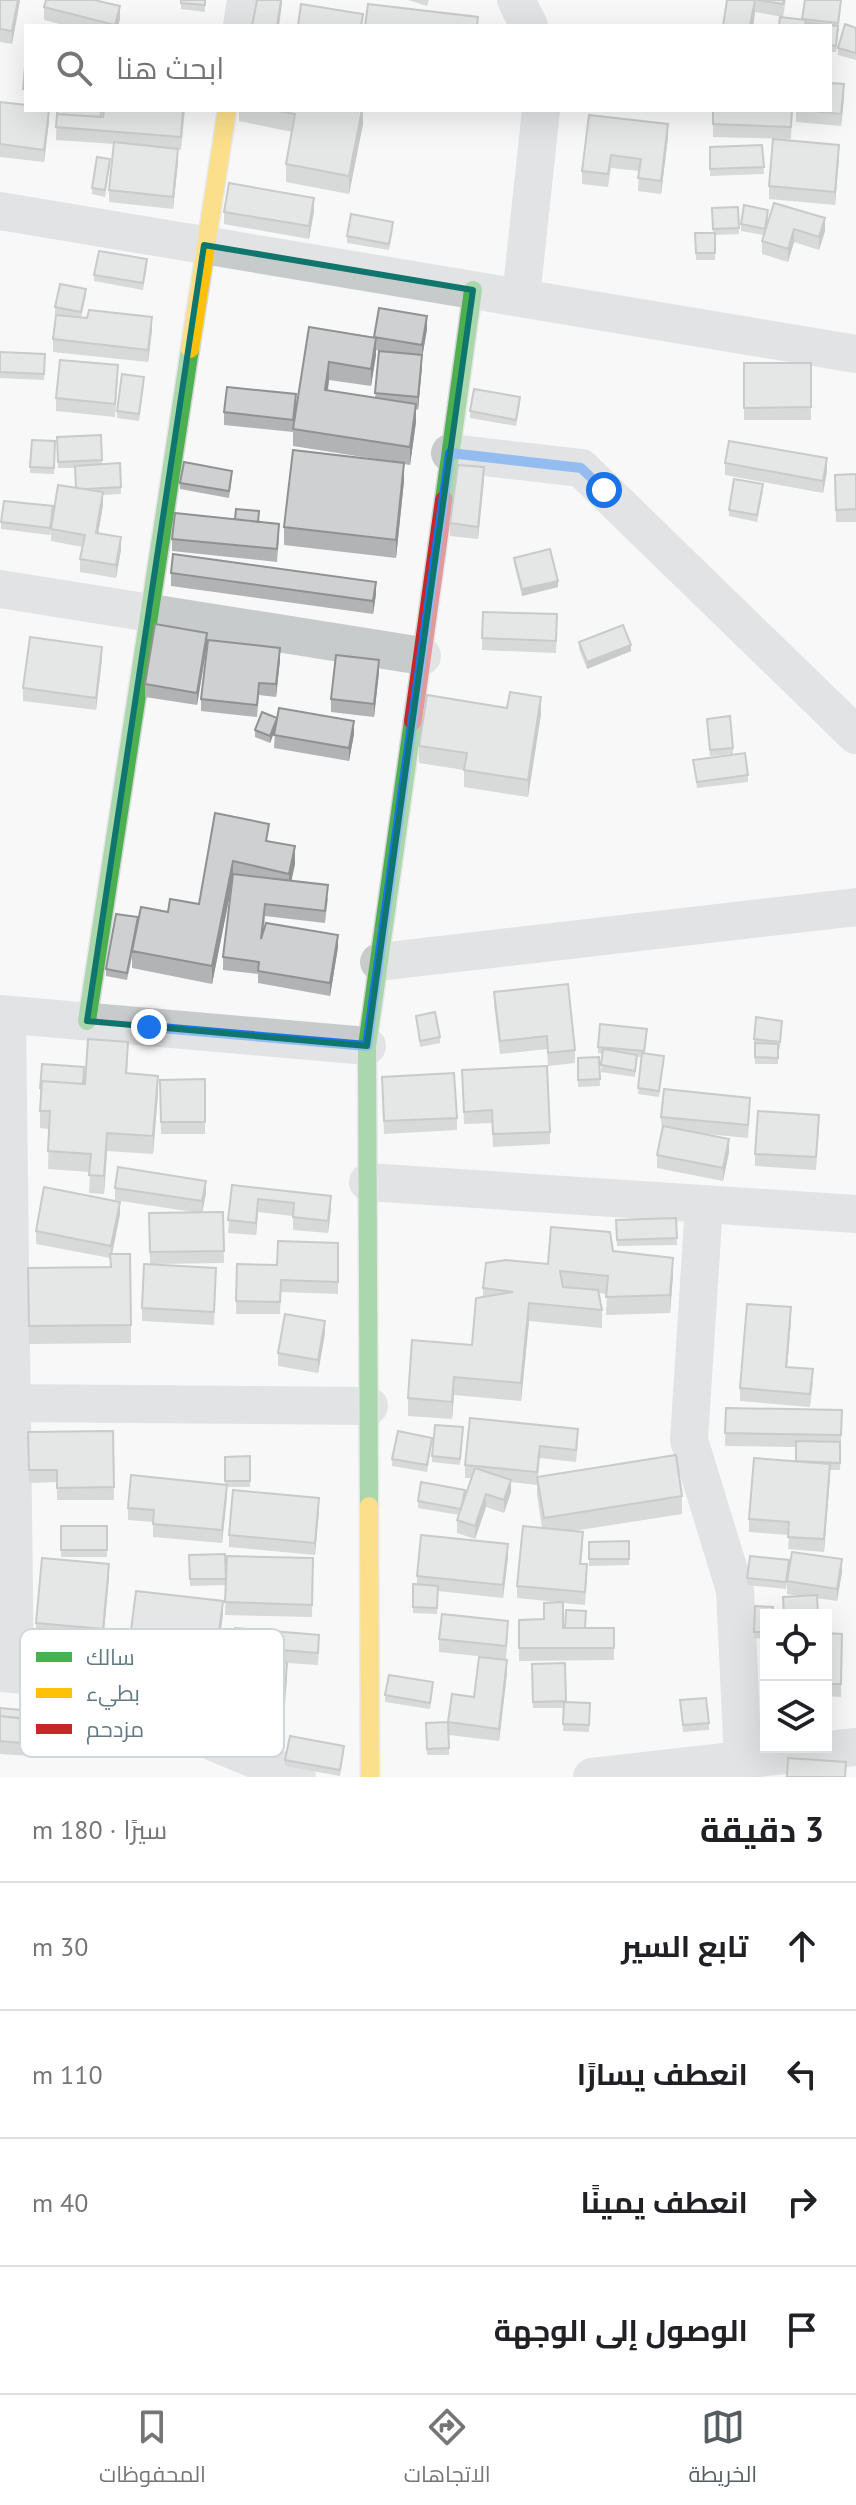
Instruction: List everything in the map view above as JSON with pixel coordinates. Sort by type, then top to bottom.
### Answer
[{"type":"street","points":[[242,24],[246,0]]},
{"type":"street","points":[[516,0],[528,24]]},
{"type":"street","points":[[87,1021],[227,112]]},
{"type":"street","points":[[521,297],[541,112]]},
{"type":"street","points":[[0,211],[856,354]]},
{"type":"street","points":[[370,1777],[367,1046],[473,290]]},
{"type":"street","points":[[450,453],[581,468],[856,735]]},
{"type":"street","points":[[0,589],[422,656]]},
{"type":"street","points":[[379,962],[856,907]]},
{"type":"street","points":[[8,1674],[12,1403],[5,1257],[4,1014],[367,1046]]},
{"type":"street","points":[[368,1182],[856,1214]]},
{"type":"street","points":[[704,1205],[689,1440],[735,1590],[743,1760]]},
{"type":"street","points":[[12,1403],[369,1406]]},
{"type":"street","points":[[592,1777],[856,1747]]},
{"type":"street","points":[[249,1757],[297,1777]]},
{"type":"highlighted area","points":[[204,245],[473,290],[367,1046],[87,1021]]},
{"type":"building","points":[[0,0],[18,0],[12,31],[0,29]]},
{"type":"building","points":[[46,0],[94,0],[120,6],[115,24],[44,7]]},
{"type":"building","points":[[181,0],[205,0],[205,5],[181,3]]},
{"type":"building","points":[[257,0],[281,0],[277,24],[252,24]]},
{"type":"building","points":[[727,0],[755,0],[750,24],[723,24]]},
{"type":"building","points":[[757,0],[784,0],[783,4]]},
{"type":"building","points":[[805,0],[841,0],[838,23],[802,19]]},
{"type":"building","points":[[301,4],[363,14],[361,24],[298,24]]},
{"type":"building","points":[[368,4],[478,17],[477,24],[365,24]]},
{"type":"building","points":[[780,17],[806,20],[805,24],[779,24]]},
{"type":"building","points":[[845,24],[856,28],[856,53],[838,48]]},
{"type":"building","points":[[832,25],[838,26],[836,46],[832,45]]},
{"type":"building","points":[[832,83],[844,84],[841,114],[823,112],[832,112]]},
{"type":"building","points":[[0,102],[24,105],[24,112],[49,112],[44,150],[0,144]]},
{"type":"building","points":[[57,112],[101,112],[100,117]]},
{"type":"building","points":[[104,112],[183,112],[181,137],[56,127],[57,114],[103,117]]},
{"type":"building","points":[[284,112],[362,112],[349,176],[286,164],[295,114]]},
{"type":"building","points":[[713,112],[792,112],[791,127],[713,124]]},
{"type":"building","points":[[589,115],[668,124],[661,181],[638,178],[641,159],[611,155],[608,174],[582,171]]},
{"type":"building","points":[[773,139],[839,145],[835,192],[769,186]]},
{"type":"building","points":[[114,142],[178,149],[173,197],[109,190]]},
{"type":"building","points":[[762,145],[764,167],[710,169],[710,147]]},
{"type":"building","points":[[97,157],[110,159],[105,190],[92,188]]},
{"type":"building","points":[[229,183],[314,198],[309,226],[224,212]]},
{"type":"building","points":[[774,203],[825,218],[819,237],[794,229],[788,249],[762,241]]},
{"type":"building","points":[[744,205],[768,210],[765,229],[741,224]]},
{"type":"building","points":[[738,207],[739,228],[713,229],[712,208]]},
{"type":"building","points":[[351,214],[393,222],[389,244],[347,236]]},
{"type":"building","points":[[695,233],[715,233],[715,253],[696,253]]},
{"type":"building","points":[[99,251],[147,259],[143,283],[94,275]]},
{"type":"building","points":[[60,284],[86,289],[81,312],[55,307]]},
{"type":"building","points":[[379,308],[427,316],[422,345],[374,337]]},
{"type":"building","points":[[89,310],[152,317],[148,350],[53,339],[56,315],[87,318]]},
{"type":"building","points":[[309,327],[376,338],[371,369],[329,362],[325,390],[416,404],[410,447],[293,429]]},
{"type":"building","points":[[379,351],[422,355],[418,397],[375,393]]},
{"type":"building","points":[[0,352],[45,354],[44,374],[0,372]]},
{"type":"building","points":[[60,360],[118,365],[115,404],[56,398]]},
{"type":"building","points":[[744,363],[811,363],[811,407],[744,408]]},
{"type":"building","points":[[122,374],[144,377],[139,414],[117,411]]},
{"type":"building","points":[[227,387],[296,394],[293,420],[224,412]]},
{"type":"building","points":[[474,389],[520,397],[516,420],[470,411]]},
{"type":"building","points":[[101,435],[102,460],[58,462],[57,437]]},
{"type":"building","points":[[32,440],[55,441],[54,468],[30,467]]},
{"type":"building","points":[[729,441],[827,458],[823,481],[725,463]]},
{"type":"building","points":[[293,450],[404,463],[396,540],[284,527]]},
{"type":"building","points":[[184,462],[232,471],[229,491],[180,483]]},
{"type":"building","points":[[120,463],[121,487],[76,488],[75,466]]},
{"type":"building","points":[[458,465],[484,467],[478,527],[450,523]]},
{"type":"building","points":[[856,474],[856,509],[836,510],[835,475]]},
{"type":"building","points":[[734,479],[763,484],[757,515],[729,510]]},
{"type":"building","points":[[58,485],[103,492],[96,533],[121,537],[116,565],[80,559],[85,535],[51,529]]},
{"type":"building","points":[[4,501],[53,506],[50,528],[1,522]]},
{"type":"building","points":[[236,509],[259,511],[258,522],[235,519]]},
{"type":"building","points":[[175,513],[279,524],[277,549],[172,539]]},
{"type":"building","points":[[550,549],[558,581],[522,589],[514,558]]},
{"type":"building","points":[[173,554],[376,582],[373,601],[171,573]]},
{"type":"building","points":[[483,612],[557,614],[556,641],[482,638]]},
{"type":"building","points":[[155,624],[207,633],[197,693],[145,684]]},
{"type":"building","points":[[623,625],[631,645],[587,662],[579,642]]},
{"type":"building","points":[[30,637],[102,647],[96,698],[23,688]]},
{"type":"building","points":[[208,640],[280,648],[276,684],[259,683],[257,705],[201,699]]},
{"type":"building","points":[[336,655],[379,660],[374,704],[331,699]]},
{"type":"building","points":[[510,692],[541,697],[528,780],[464,770],[467,753],[419,746],[427,695],[507,708]]},
{"type":"building","points":[[279,708],[354,721],[349,748],[274,735]]},
{"type":"building","points":[[262,712],[277,718],[270,736],[255,730]]},
{"type":"building","points":[[730,716],[733,748],[710,750],[707,719]]},
{"type":"building","points":[[745,753],[748,775],[697,782],[693,760]]},
{"type":"building","points":[[215,813],[269,824],[266,841],[295,846],[289,874],[233,861],[212,966],[132,951],[141,907],[168,912],[170,899],[199,904]]},
{"type":"building","points":[[233,874],[328,885],[325,911],[265,904],[261,939],[266,923],[338,935],[330,983],[258,971],[259,962],[223,957]]},
{"type":"building","points":[[116,914],[138,917],[127,973],[106,969]]},
{"type":"building","points":[[568,984],[575,1050],[548,1053],[547,1036],[500,1041],[494,992]]},
{"type":"building","points":[[435,1012],[440,1037],[420,1041],[416,1016]]},
{"type":"building","points":[[756,1017],[782,1021],[780,1042],[754,1039]]},
{"type":"building","points":[[600,1024],[647,1029],[644,1051],[598,1047]]},
{"type":"building","points":[[88,1039],[128,1042],[126,1073],[158,1076],[153,1136],[107,1133],[104,1176],[89,1175],[91,1154],[48,1151],[50,1111],[40,1111],[42,1081],[85,1084]]},
{"type":"building","points":[[755,1043],[778,1044],[778,1058],[755,1057]]},
{"type":"building","points":[[603,1049],[637,1055],[635,1071],[601,1065]]},
{"type":"building","points":[[642,1053],[664,1056],[659,1091],[638,1088]]},
{"type":"building","points":[[599,1057],[600,1079],[578,1080],[578,1058]]},
{"type":"building","points":[[42,1064],[84,1067],[83,1084],[42,1081],[40,1089]]},
{"type":"building","points":[[547,1066],[550,1132],[493,1134],[492,1110],[464,1112],[462,1070]]},
{"type":"building","points":[[454,1073],[457,1118],[384,1121],[382,1077]]},
{"type":"building","points":[[205,1079],[205,1122],[161,1122],[160,1080]]},
{"type":"building","points":[[664,1089],[750,1098],[748,1125],[661,1117]]},
{"type":"building","points":[[758,1111],[819,1115],[816,1157],[755,1154]]},
{"type":"building","points":[[663,1126],[729,1139],[723,1168],[657,1155]]},
{"type":"building","points":[[118,1167],[206,1181],[202,1201],[115,1188]]},
{"type":"building","points":[[232,1185],[331,1196],[328,1221],[293,1217],[294,1203],[258,1199],[256,1223],[228,1220]]},
{"type":"building","points":[[44,1187],[120,1202],[111,1246],[36,1231]]},
{"type":"building","points":[[223,1212],[224,1251],[150,1252],[149,1213]]},
{"type":"building","points":[[676,1218],[677,1238],[617,1240],[616,1220]]},
{"type":"building","points":[[551,1227],[610,1232],[613,1251],[673,1258],[670,1295],[606,1297],[608,1276],[560,1271],[563,1287],[598,1290],[602,1310],[529,1303],[521,1383],[454,1377],[452,1402],[408,1398],[412,1340],[472,1345],[476,1298],[513,1292],[483,1288],[486,1263],[506,1260],[548,1264]]},
{"type":"building","points":[[278,1241],[338,1243],[338,1282],[281,1280],[280,1302],[236,1301],[237,1264],[277,1265]]},
{"type":"building","points":[[110,1254],[130,1254],[131,1325],[29,1326],[28,1268],[111,1267]]},
{"type":"building","points":[[144,1264],[216,1268],[214,1312],[142,1308]]},
{"type":"building","points":[[747,1304],[791,1307],[786,1367],[813,1369],[810,1394],[740,1388]]},
{"type":"building","points":[[285,1314],[325,1321],[318,1360],[278,1353]]},
{"type":"building","points":[[726,1408],[842,1410],[841,1435],[725,1433]]},
{"type":"building","points":[[470,1418],[578,1429],[576,1450],[540,1446],[537,1472],[465,1465]]},
{"type":"building","points":[[435,1425],[463,1427],[460,1459],[432,1456]]},
{"type":"building","points":[[113,1431],[114,1487],[57,1488],[57,1470],[29,1470],[28,1432]]},
{"type":"building","points":[[398,1431],[432,1438],[427,1465],[392,1459]]},
{"type":"building","points":[[796,1441],[840,1442],[840,1463],[796,1461]]},
{"type":"building","points":[[676,1455],[682,1496],[544,1518],[537,1477]]},
{"type":"building","points":[[250,1456],[250,1481],[225,1481],[225,1457]]},
{"type":"building","points":[[754,1458],[830,1464],[824,1539],[788,1537],[789,1522],[749,1519]]},
{"type":"building","points":[[475,1468],[511,1480],[504,1500],[486,1494],[475,1526],[457,1520]]},
{"type":"building","points":[[131,1475],[227,1485],[222,1530],[153,1524],[154,1510],[128,1508]]},
{"type":"building","points":[[421,1482],[465,1490],[461,1509],[418,1501]]},
{"type":"building","points":[[233,1490],[319,1498],[315,1543],[229,1535]]},
{"type":"building","points":[[61,1526],[107,1526],[107,1550],[61,1550]]},
{"type":"building","points":[[523,1526],[583,1532],[580,1564],[587,1564],[585,1592],[517,1586]]},
{"type":"building","points":[[421,1535],[508,1544],[503,1585],[417,1576]]},
{"type":"building","points":[[629,1541],[629,1559],[589,1559],[589,1542]]},
{"type":"building","points":[[792,1552],[842,1559],[837,1589],[787,1581]]},
{"type":"building","points":[[225,1554],[226,1579],[190,1579],[189,1555]]},
{"type":"building","points":[[227,1556],[313,1558],[312,1605],[225,1602]]},
{"type":"building","points":[[750,1556],[789,1560],[786,1582],[747,1578]]},
{"type":"building","points":[[42,1558],[109,1564],[103,1629],[36,1623]]},
{"type":"building","points":[[413,1584],[438,1586],[437,1608],[413,1607]]},
{"type":"building","points":[[136,1591],[223,1601],[219,1629],[131,1629]]},
{"type":"building","points":[[817,1595],[818,1609],[784,1609],[783,1597]]},
{"type":"building","points":[[563,1602],[563,1628],[614,1628],[614,1648],[519,1648],[519,1620],[544,1619],[544,1603]]},
{"type":"building","points":[[755,1606],[773,1607],[760,1609],[760,1632],[754,1632]]},
{"type":"building","points":[[566,1610],[586,1611],[585,1628],[565,1628]]},
{"type":"building","points":[[442,1614],[508,1621],[506,1646],[439,1639]]},
{"type":"building","points":[[284,1632],[319,1635],[318,1653],[284,1650]]},
{"type":"building","points":[[832,1633],[842,1634],[841,1684],[832,1684]]},
{"type":"building","points":[[479,1657],[507,1660],[499,1729],[448,1722],[452,1694],[474,1697]]},
{"type":"building","points":[[284,1663],[287,1663],[284,1691]]},
{"type":"building","points":[[565,1663],[566,1701],[533,1702],[532,1664]]},
{"type":"building","points":[[389,1675],[433,1682],[430,1703],[385,1695]]},
{"type":"building","points":[[706,1698],[709,1723],[683,1725],[680,1700]]},
{"type":"building","points":[[564,1702],[590,1703],[589,1725],[563,1724]]},
{"type":"building","points":[[0,1708],[20,1710],[20,1718],[0,1716]]},
{"type":"building","points":[[0,1716],[20,1718],[20,1743],[0,1741]]},
{"type":"building","points":[[448,1722],[449,1748],[427,1749],[426,1723]]},
{"type":"building","points":[[290,1736],[344,1746],[340,1770],[285,1760]]},
{"type":"building","points":[[788,1758],[846,1762],[845,1777],[787,1777]]},
{"type":"traffic: fast","points":[[444,500],[473,290]]},
{"type":"traffic: fast","points":[[87,1021],[190,349]]},
{"type":"traffic: fast","points":[[369,1506],[367,1046],[413,721]]},
{"type":"traffic: slow","points":[[190,349],[227,112]]},
{"type":"traffic: slow","points":[[369,1506],[370,1777]]},
{"type":"traffic: jam","points":[[413,721],[444,500]]},
{"type":"route","points":[[149,1027],[367,1046],[450,453],[581,468],[604,490]]}]
